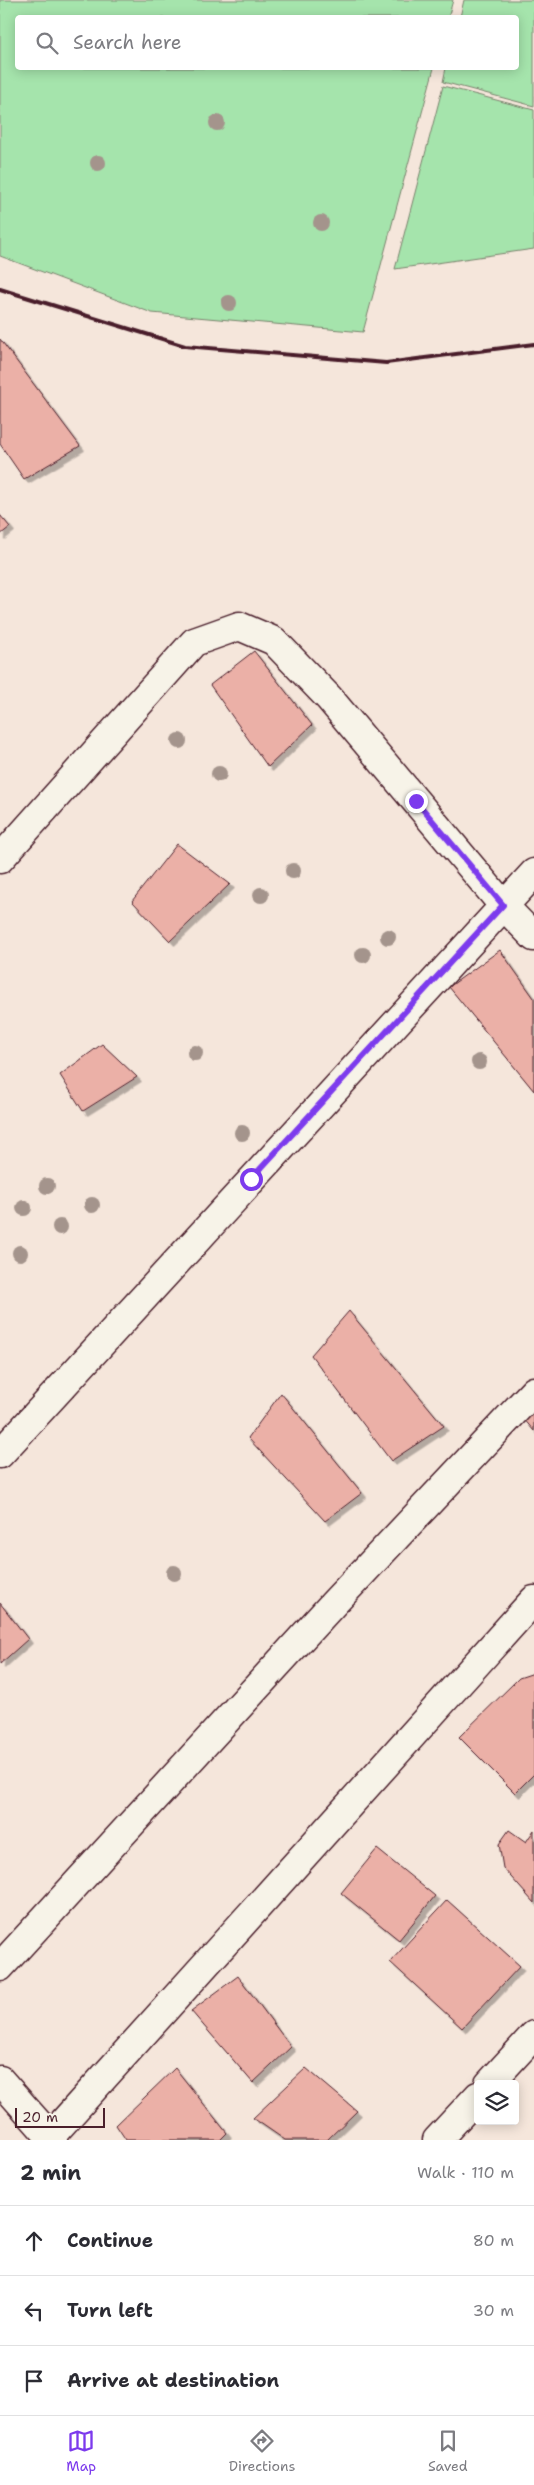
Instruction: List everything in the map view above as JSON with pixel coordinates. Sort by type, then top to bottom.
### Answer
[{"type":"street","points":[[0,859],[194,642],[239,626],[274,641],[329,698],[503,905],[534,937]]},
{"type":"street","points":[[0,1454],[534,873]]},
{"type":"street","points":[[0,1967],[333,1604],[534,1390]]},
{"type":"street","points":[[0,2080],[51,2138],[534,1600]]},
{"type":"street","points":[[493,2080],[534,2035]]},
{"type":"street","points":[[437,2140],[474,2100]]},
{"type":"green space","points":[[0,0],[453,0],[449,15],[15,15],[15,70],[433,70],[363,332],[152,313],[0,256]]},
{"type":"green space","points":[[464,0],[534,0],[534,106],[443,82],[446,70],[519,70],[519,15],[460,15]]},
{"type":"green space","points":[[443,86],[534,110],[534,249],[395,269]]},
{"type":"building","points":[[0,339],[80,446],[24,479],[0,444]]},
{"type":"building","points":[[0,515],[10,527],[0,535]]},
{"type":"building","points":[[254,651],[312,725],[268,767],[210,685]]},
{"type":"building","points":[[177,844],[230,884],[170,941],[132,901]]},
{"type":"building","points":[[500,950],[534,998],[534,1091],[449,987]]},
{"type":"building","points":[[102,1044],[137,1077],[83,1111],[60,1075]]},
{"type":"building","points":[[349,1311],[444,1426],[391,1461],[311,1355]]},
{"type":"building","points":[[281,1393],[362,1493],[325,1521],[248,1438]]},
{"type":"building","points":[[534,1405],[534,1431],[523,1418]]},
{"type":"building","points":[[0,1603],[28,1639],[0,1664]]},
{"type":"building","points":[[534,1673],[534,1774],[515,1793],[459,1737],[519,1678]]},
{"type":"building","points":[[509,1830],[526,1842],[534,1830],[534,1903],[503,1868],[499,1844]]},
{"type":"building","points":[[377,1849],[435,1896],[399,1940],[341,1893]]},
{"type":"building","points":[[447,1900],[520,1966],[462,2028],[390,1962]]},
{"type":"building","points":[[238,1976],[291,2047],[253,2083],[191,2011]]},
{"type":"building","points":[[175,2068],[227,2133],[220,2140],[126,2140],[116,2125]]},
{"type":"building","points":[[306,2068],[357,2111],[327,2140],[285,2140],[253,2118]]},
{"type":"railway","points":[[0,289],[185,346],[386,363],[534,344]]},
{"type":"route","points":[[251,1179],[503,905],[416,801]]}]
